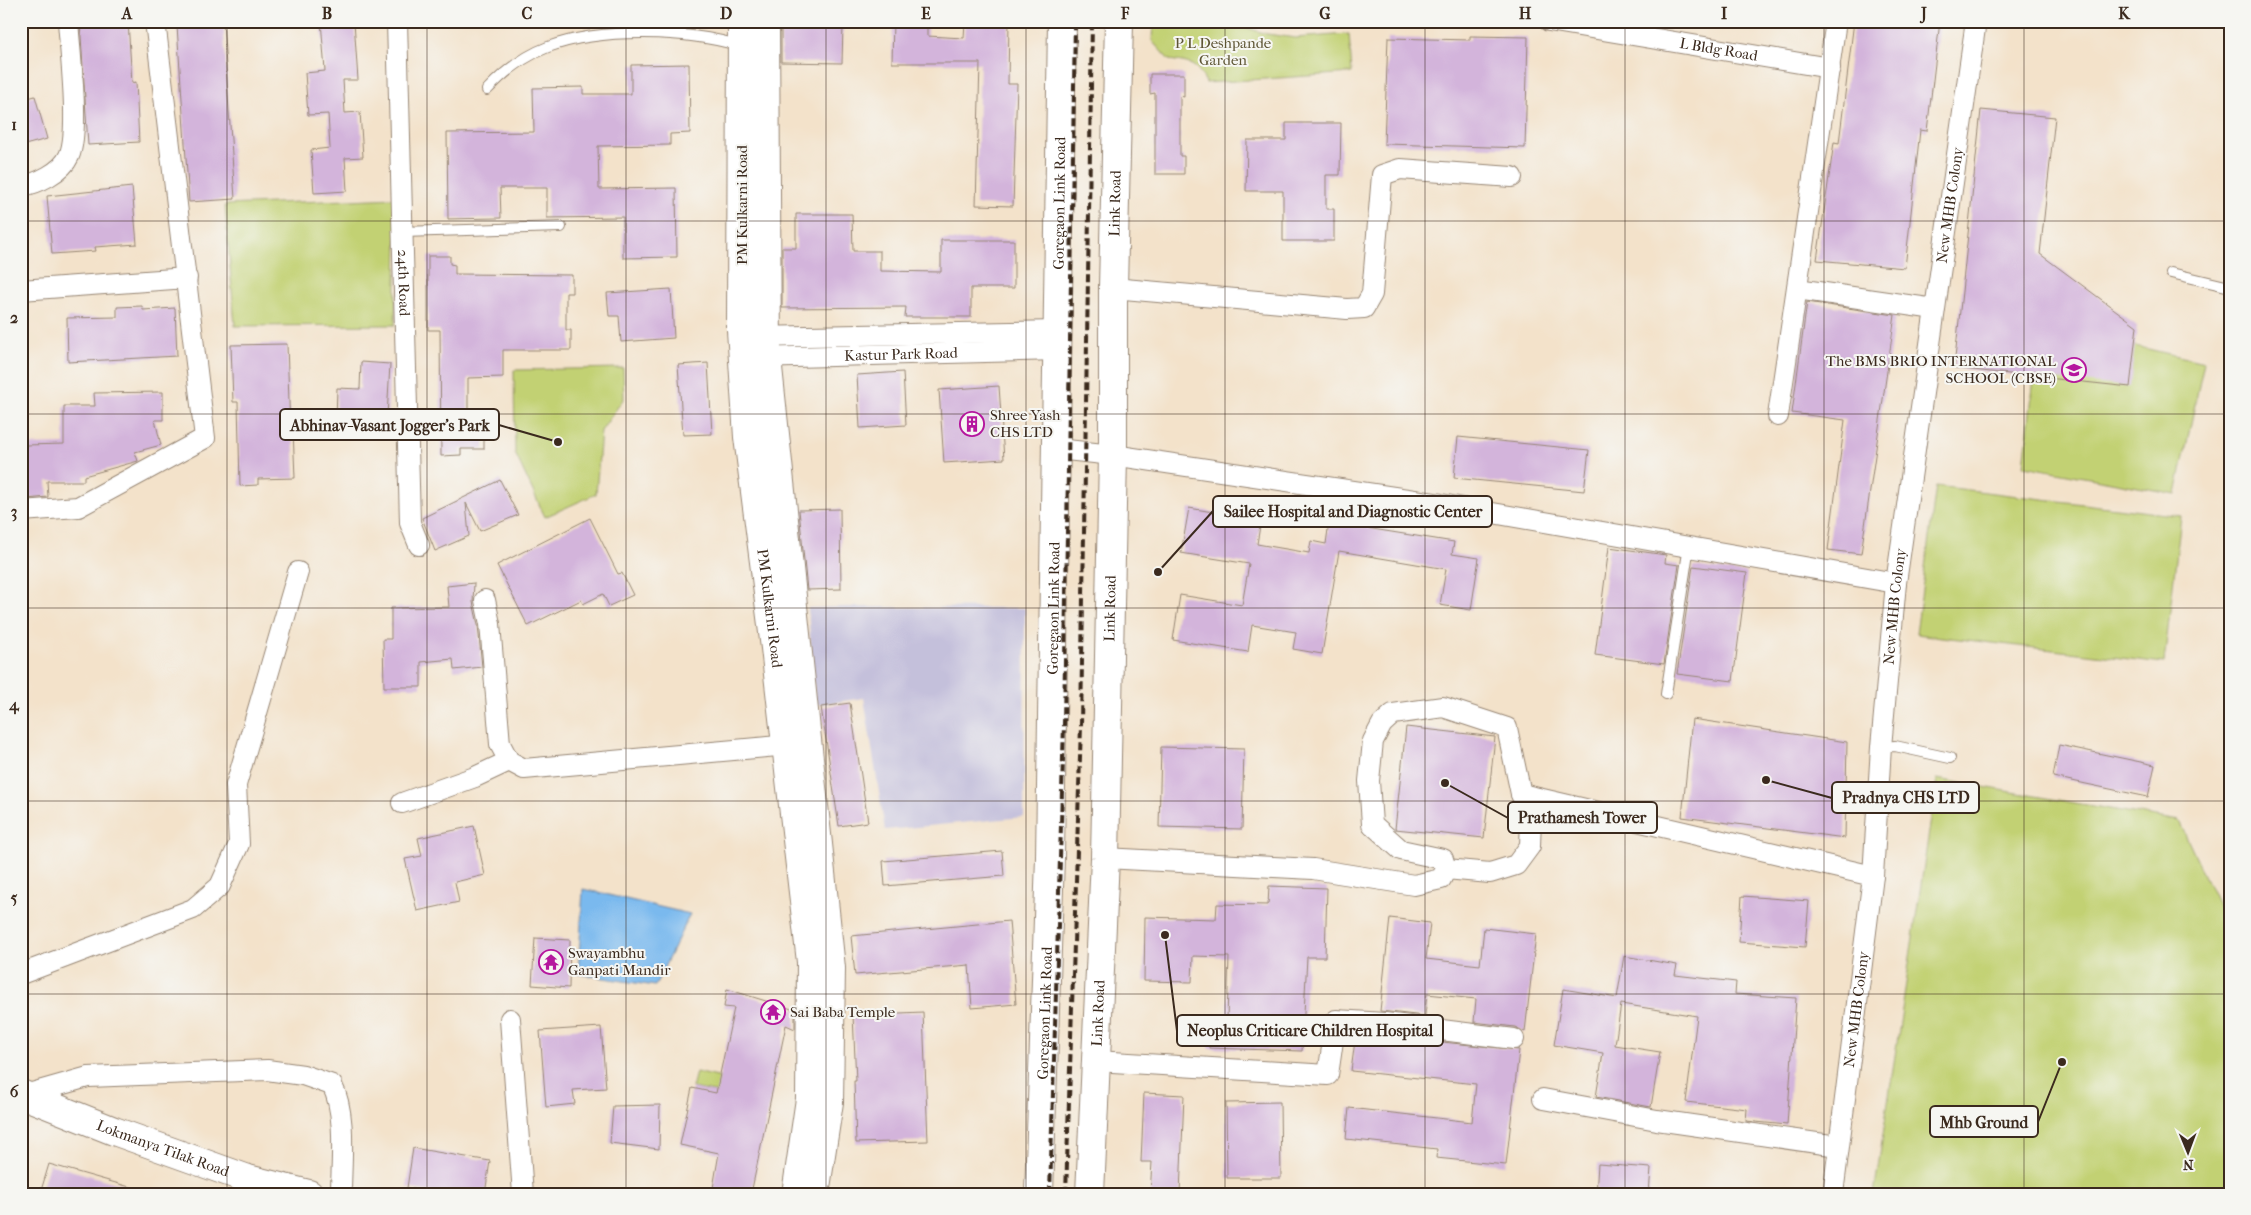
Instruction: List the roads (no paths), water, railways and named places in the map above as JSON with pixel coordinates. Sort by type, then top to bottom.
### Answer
[{"type":"main road","name":"PM Kulkarni Road","points":[[765,21],[755,348],[748,437],[831,968],[829,1102],[816,1194]]},
{"type":"main road","name":"Goregaon Link Road","points":[[1039,1194],[1050,856],[1062,21]]},
{"type":"main road","name":"Link Road","points":[[1090,1194],[1105,858],[1113,455],[1113,288],[1119,21]]},
{"type":"main road","name":"PM Kulkarni Road","points":[[742,34],[755,348]]},
{"type":"main road","name":"PM Kulkarni Road","points":[[796,1194],[810,1099],[811,962],[797,744]]},
{"type":"main road","name":"Lokmanya Tilak Road","points":[[22,1098],[212,1185],[248,1194]]},
{"type":"main road","name":"Lokmanya Tilak Road","points":[[22,1098],[248,1179],[309,1194]]},
{"type":"street","points":[[21,186],[52,174],[69,157],[75,135],[68,21]]},
{"type":"street","points":[[21,510],[78,507],[205,438],[187,278],[171,164],[156,21]]},
{"type":"street","name":"24th Road","points":[[397,21],[410,524],[419,544]]},
{"type":"street","name":"L Bldg Road","points":[[1549,21],[1830,68]]},
{"type":"street","points":[[1778,416],[1836,21]]},
{"type":"street","name":"New MHB Colony","points":[[1833,1194],[1873,876],[1881,747],[1896,583],[1976,21]]},
{"type":"street","points":[[1113,288],[1337,308],[1364,308],[1372,294],[1382,176],[1400,169],[1512,177]]},
{"type":"street","points":[[21,290],[187,278]]},
{"type":"street","points":[[1797,289],[1935,309]]},
{"type":"street","name":"Kastur Park Road","points":[[755,348],[1058,340]]},
{"type":"street","points":[[1057,449],[1113,455],[1441,504],[1896,583]]},
{"type":"street","points":[[21,974],[193,909],[220,886],[240,844],[236,785],[298,572]]},
{"type":"street","points":[[484,600],[490,624],[497,730],[500,744],[508,761],[524,769],[797,744]]},
{"type":"street","points":[[1105,858],[1313,869],[1414,885],[1441,879],[1446,869],[1443,859],[1401,850],[1372,824],[1368,781],[1373,741],[1382,724],[1393,714],[1443,707],[1507,728],[1520,794],[1530,818],[1530,846],[1516,865],[1490,873],[1446,869]]},
{"type":"street","points":[[402,803],[475,777],[508,761]]},
{"type":"street","points":[[1520,794],[1873,876]]},
{"type":"street","points":[[510,1019],[523,1194]]},
{"type":"street","points":[[1096,1061],[1328,1076],[1336,1020],[1385,1023],[1514,1039]]},
{"type":"street","points":[[22,1098],[88,1077],[267,1070],[303,1075],[332,1085],[337,1094],[340,1113],[342,1194]]},
{"type":"street","points":[[1543,1098],[1657,1120],[1838,1146]]},
{"type":"lane","points":[[487,90],[505,71],[546,47],[571,39],[652,34],[742,34]]},
{"type":"lane","points":[[402,232],[561,227]]},
{"type":"lane","points":[[2171,273],[2230,287]]},
{"type":"lane","points":[[1666,694],[1689,546]]},
{"type":"lane","points":[[1881,747],[1895,746],[1950,758]]},
{"type":"water","points":[[583,889],[690,914],[655,986],[578,974]]},
{"type":"railway","points":[[1050,1194],[1064,724],[1075,21]]},
{"type":"railway","points":[[1066,1194],[1081,725],[1092,21]]},
{"type":"place","name":"The BMS BRIO INTERNATIONAL SCHOOL (CBSE)","points":[[2074,370]]},
{"type":"place","name":"Shree Yash CHS LTD","points":[[972,424]]},
{"type":"place","name":"Abhinav-Vasant Jogger's Park","points":[[558,442]]},
{"type":"place","name":"Sailee Hospital and Diagnostic Center","points":[[1158,572]]},
{"type":"place","name":"Pradnya CHS LTD","points":[[1766,780]]},
{"type":"place","name":"Prathamesh Tower","points":[[1445,783]]},
{"type":"place","name":"Neoplus Criticare Children Hospital","points":[[1165,935]]},
{"type":"place","name":"Swayambhu Ganpati Mandir","points":[[551,962]]},
{"type":"place","name":"Sai Baba Temple","points":[[773,1012]]},
{"type":"place","name":"Mhb Ground","points":[[2062,1062]]},
{"type":"park label","name":"P L Deshpande Garden","points":[[1223,52]]}]
